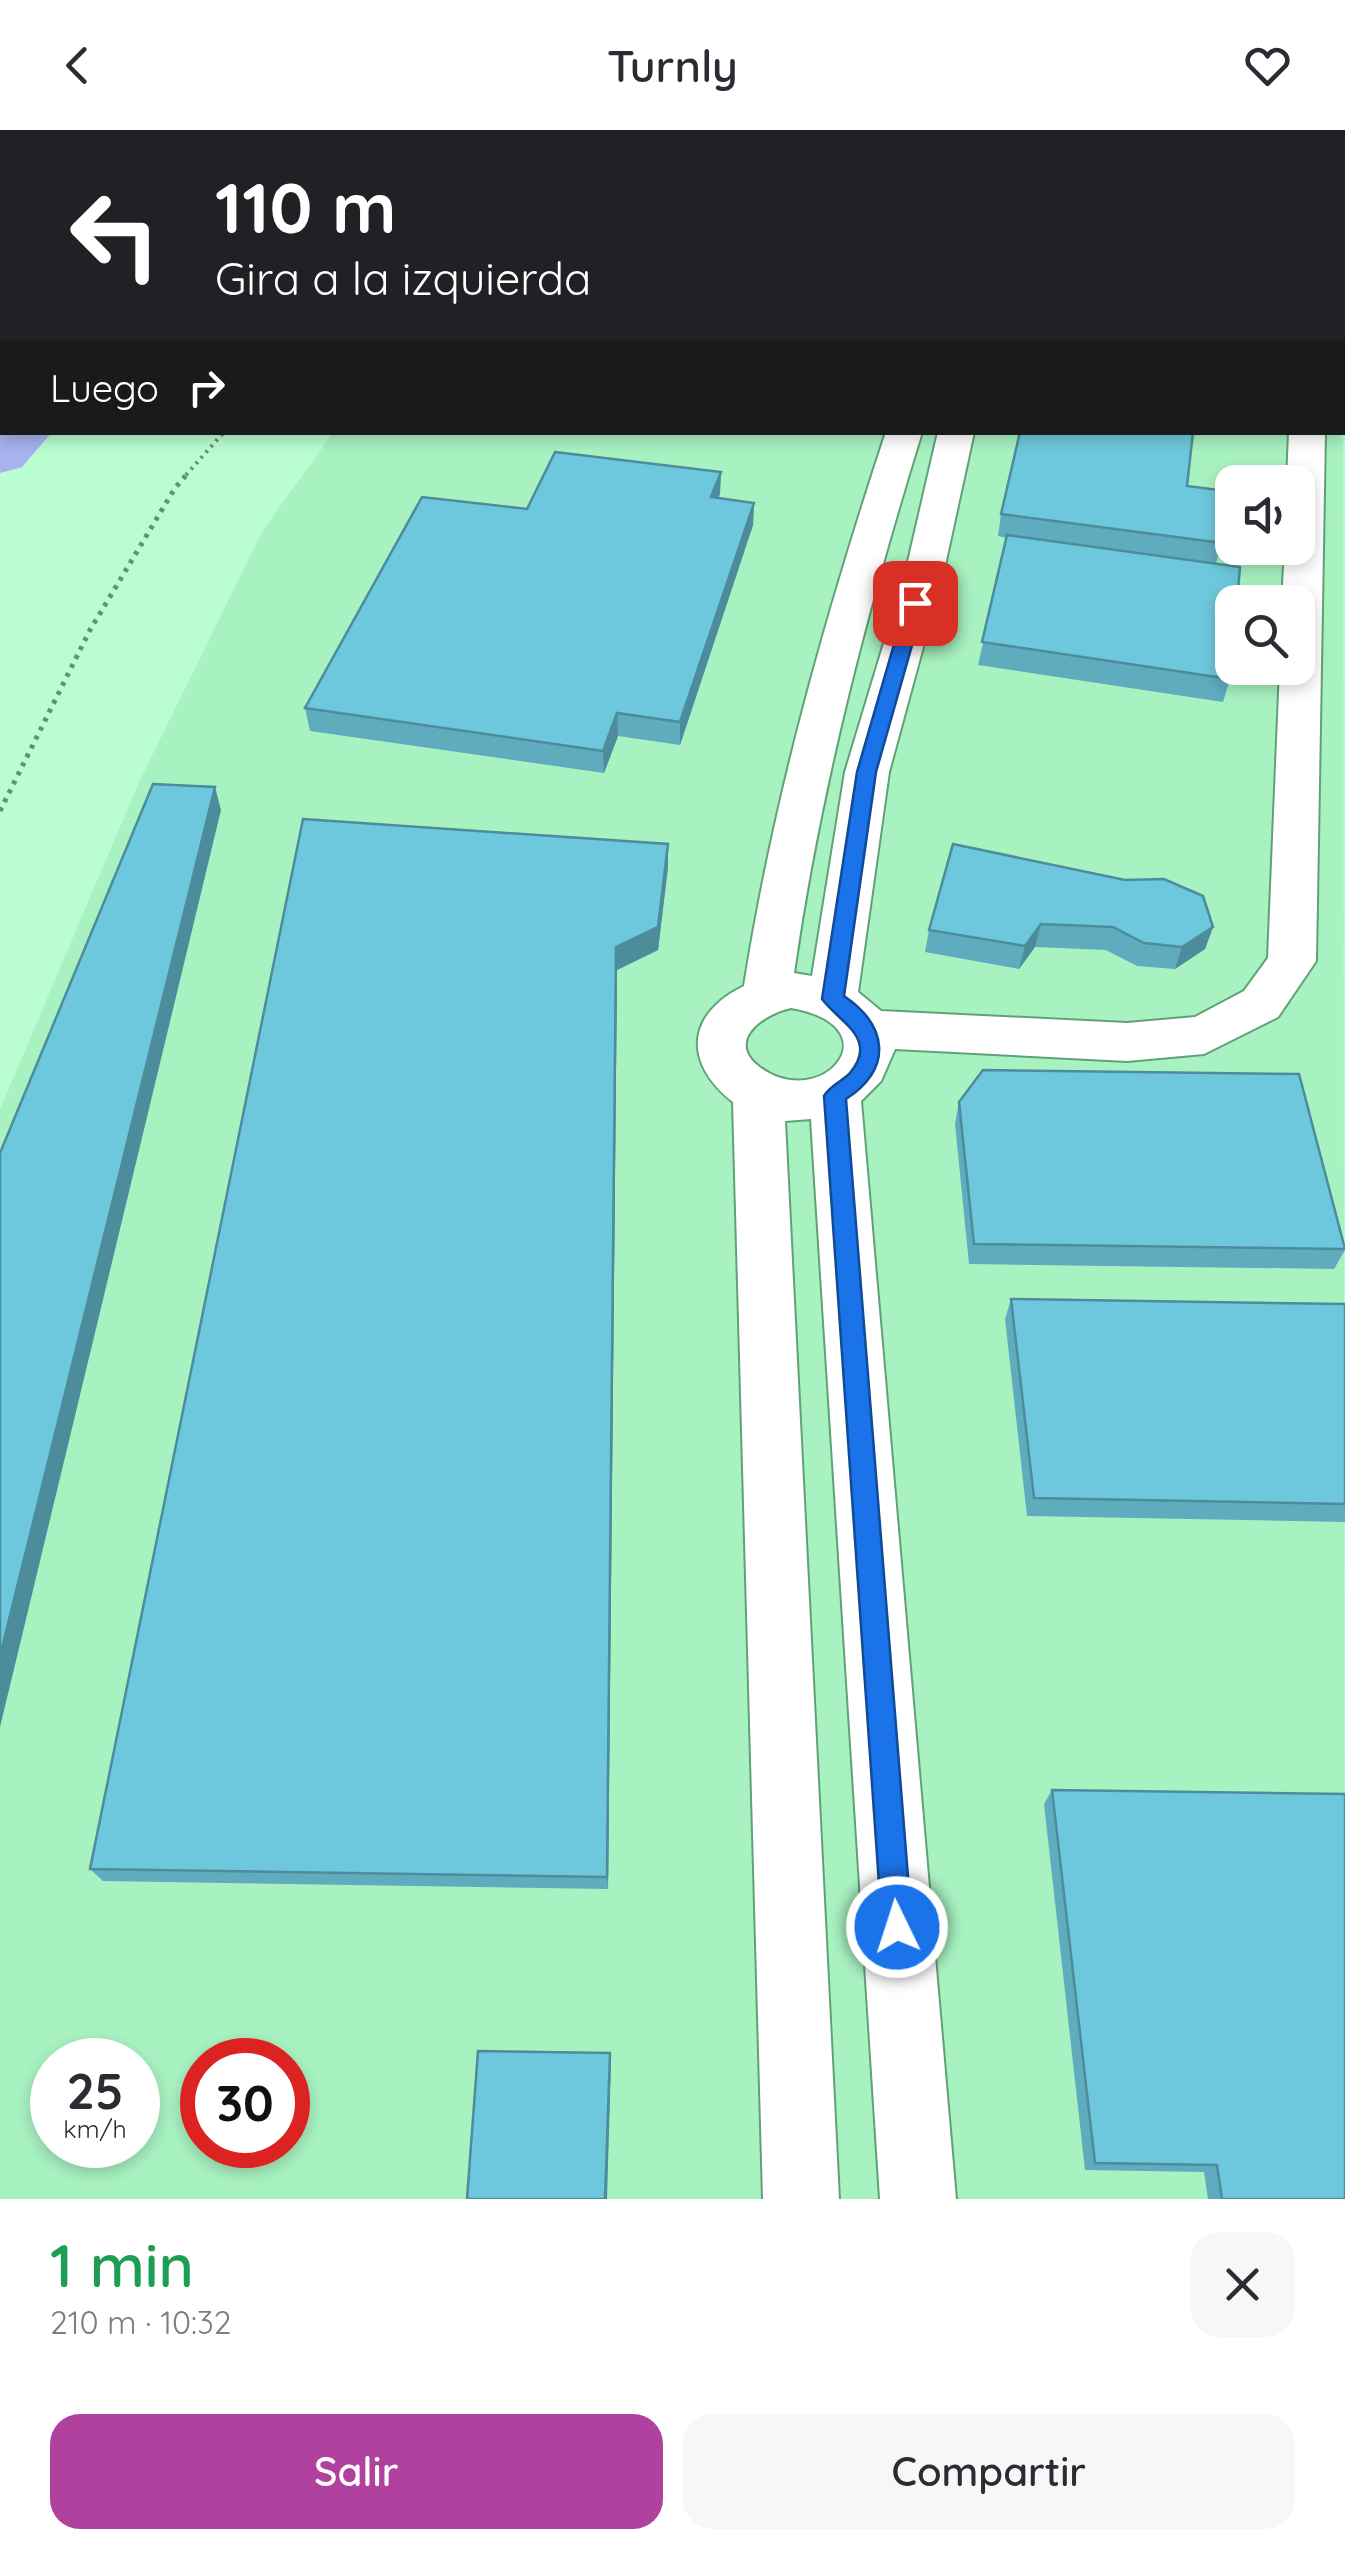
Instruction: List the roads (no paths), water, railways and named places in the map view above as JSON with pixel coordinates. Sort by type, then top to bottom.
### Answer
[{"type":"street","points":[[766,994],[803,797],[876,518],[903,435]]},
{"type":"street","points":[[955,435],[924,570],[867,772],[849,1014],[870,1046],[866,1066],[854,1083],[835,1096],[783,1101],[758,1094],[735,1077],[724,1059],[721,1039],[730,1018],[745,1004],[766,994],[792,990],[849,1014],[1127,1042],[1204,1035],[1260,1004],[1292,961],[1307,435]]},
{"type":"street","points":[[758,1094],[801,2199]]},
{"type":"street","points":[[835,1096],[918,2199]]},
{"type":"waterway","points":[[0,454],[18,435]]}]
